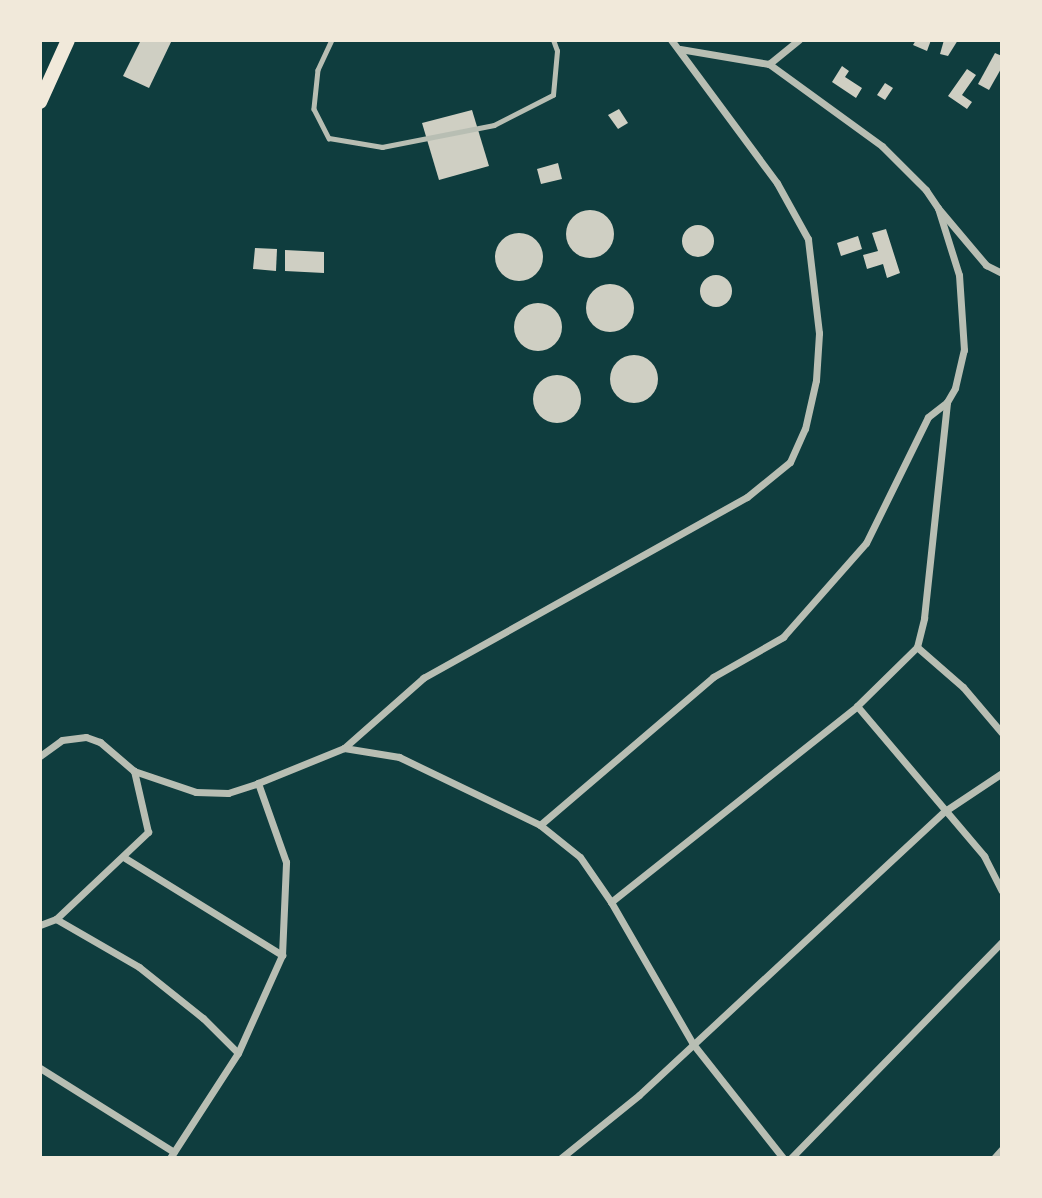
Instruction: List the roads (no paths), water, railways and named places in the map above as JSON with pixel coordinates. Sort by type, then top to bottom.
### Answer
[{"type":"highway","points":[[40,102],[68,40]]},
{"type":"street","points":[[40,756],[62,740],[86,737],[100,742],[134,771],[196,792],[228,793],[258,783],[344,748],[423,678],[747,497],[790,462],[805,429],[816,380],[819,333],[808,239],[777,183],[680,48],[671,40]]},
{"type":"street","points":[[769,64],[799,40]]},
{"type":"street","points":[[680,48],[706,50],[769,64],[882,146],[986,265],[1002,273]]},
{"type":"street","points":[[540,825],[713,677],[783,637],[866,542],[928,417],[947,402],[956,388],[964,350],[959,275],[938,208]]},
{"type":"street","points":[[611,902],[857,706],[917,647],[947,402]]},
{"type":"street","points":[[917,647],[963,687],[1002,733]]},
{"type":"street","points":[[857,706],[984,856],[1002,891]]},
{"type":"street","points":[[344,748],[399,757],[540,825],[580,857],[611,902],[693,1044],[783,1158]]},
{"type":"street","points":[[40,925],[56,919],[125,858],[148,832],[134,771]]},
{"type":"street","points":[[561,1158],[693,1044],[945,811],[1002,773]]},
{"type":"street","points":[[40,1068],[172,1155],[238,1053],[282,955],[286,862],[258,783]]},
{"type":"street","points":[[125,858],[282,955]]},
{"type":"street","points":[[56,919],[139,967],[238,1053]]},
{"type":"street","points":[[791,1158],[1002,942]]},
{"type":"street","points":[[994,1158],[1002,1149]]},
{"type":"lane","points":[[332,40],[318,70],[314,109],[329,138],[382,146],[494,125],[553,96],[557,51],[553,40]]}]
